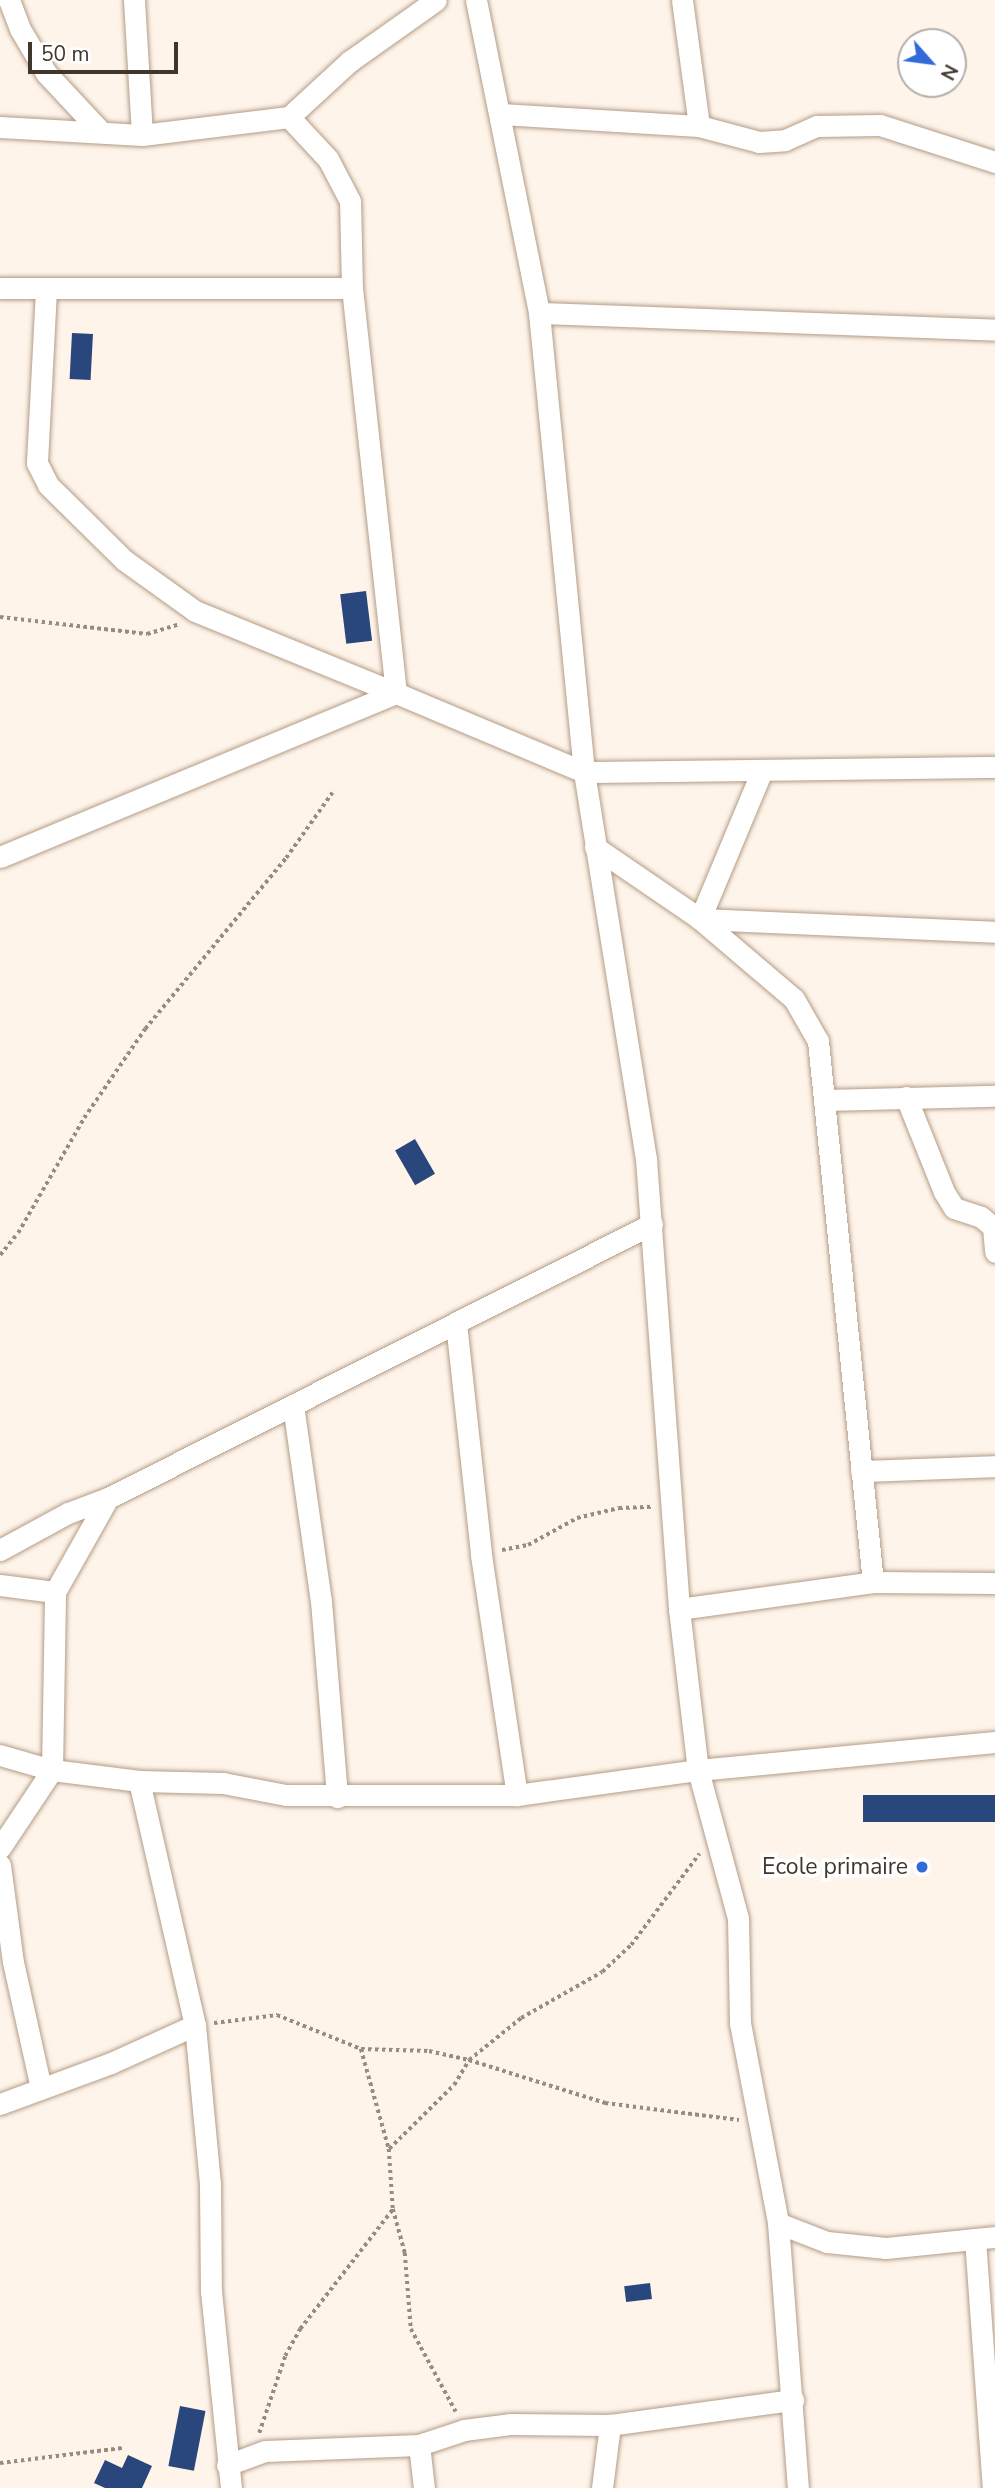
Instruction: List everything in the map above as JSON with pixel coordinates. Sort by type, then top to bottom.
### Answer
[{"type":"street","points":[[9,0],[20,29],[46,73],[100,131]]},
{"type":"street","points":[[134,0],[142,135]]},
{"type":"street","points":[[0,127],[142,135],[289,117],[351,61],[436,0]]},
{"type":"street","points":[[476,0],[539,313],[584,772],[646,1159],[679,1609],[698,1770],[738,1918],[740,2023],[755,2122],[778,2223],[798,2488]]},
{"type":"street","points":[[682,0],[699,126]]},
{"type":"street","points":[[501,114],[699,126],[759,142],[785,140],[817,126],[880,125],[995,162]]},
{"type":"street","points":[[289,117],[328,159],[350,201],[352,288],[396,693]]},
{"type":"street","points":[[0,288],[352,288]]},
{"type":"street","points":[[46,290],[37,463],[48,485],[124,560],[195,611],[584,772],[761,773],[995,767]]},
{"type":"street","points":[[539,313],[995,330]]},
{"type":"street","points":[[0,857],[396,693]]},
{"type":"street","points":[[700,919],[761,773]]},
{"type":"street","points":[[595,847],[700,919],[794,999],[818,1041],[873,1582]]},
{"type":"street","points":[[700,919],[995,932]]},
{"type":"street","points":[[825,1100],[995,1096]]},
{"type":"street","points":[[906,1097],[944,1192],[954,1208],[981,1217],[993,1227],[995,1252]]},
{"type":"street","points":[[0,1550],[68,1513],[108,1498],[652,1224]]},
{"type":"street","points":[[456,1323],[481,1555],[517,1795]]},
{"type":"street","points":[[293,1405],[321,1601],[337,1797]]},
{"type":"street","points":[[861,1471],[995,1466]]},
{"type":"street","points":[[0,1848],[52,1770],[55,1592],[108,1498]]},
{"type":"street","points":[[679,1609],[873,1582],[995,1583]]},
{"type":"street","points":[[0,1585],[55,1592]]},
{"type":"street","points":[[0,1755],[52,1770],[139,1781],[223,1783],[286,1795],[517,1795],[698,1770],[995,1742]]},
{"type":"street","points":[[139,1781],[195,2025],[230,2488]]},
{"type":"street","points":[[0,1865],[13,1962],[41,2088]]},
{"type":"street","points":[[0,2104],[111,2063],[195,2025]]},
{"type":"street","points":[[778,2223],[827,2242],[886,2248],[985,2238],[993,2488]]},
{"type":"street","points":[[227,2465],[265,2451],[419,2445],[464,2430],[545,2421],[610,2425],[793,2400]]},
{"type":"street","points":[[602,2488],[610,2425]]},
{"type":"street","points":[[419,2445],[424,2488]]},
{"type":"path","points":[[0,617],[148,634],[176,628],[195,611]]},
{"type":"path","points":[[0,1255],[18,1233],[84,1118],[145,1029],[286,858],[332,793]]},
{"type":"path","points":[[481,1555],[528,1545],[577,1518],[608,1510],[673,1507]]},
{"type":"path","points":[[388,2149],[454,2085],[469,2060],[521,2018],[602,1972],[631,1945],[715,1833]]},
{"type":"path","points":[[195,2025],[277,2015],[361,2049],[429,2051],[469,2060],[605,2103],[755,2122]]},
{"type":"path","points":[[361,2049],[388,2149],[393,2209],[405,2253],[411,2329],[464,2430]]},
{"type":"path","points":[[251,2440],[263,2425],[285,2356],[300,2329],[393,2209]]},
{"type":"path","points":[[0,2463],[122,2448]]},
{"type":"building","points":[[72,333],[93,334],[91,380],[70,379]]},
{"type":"building","points":[[366,591],[372,641],[346,644],[340,594]]},
{"type":"building","points":[[415,1139],[435,1174],[415,1185],[395,1150]]},
{"type":"building","points":[[863,1795],[995,1795],[995,1822],[863,1822]]},
{"type":"building","points":[[650,2283],[652,2299],[626,2302],[624,2286]]},
{"type":"building","points":[[180,2406],[206,2411],[194,2471],[168,2466]]},
{"type":"building","points":[[128,2455],[152,2466],[142,2488],[105,2488],[94,2483],[105,2460],[122,2468]]},
{"type":"place","name":"Ecole primaire","points":[[922,1867]]}]
